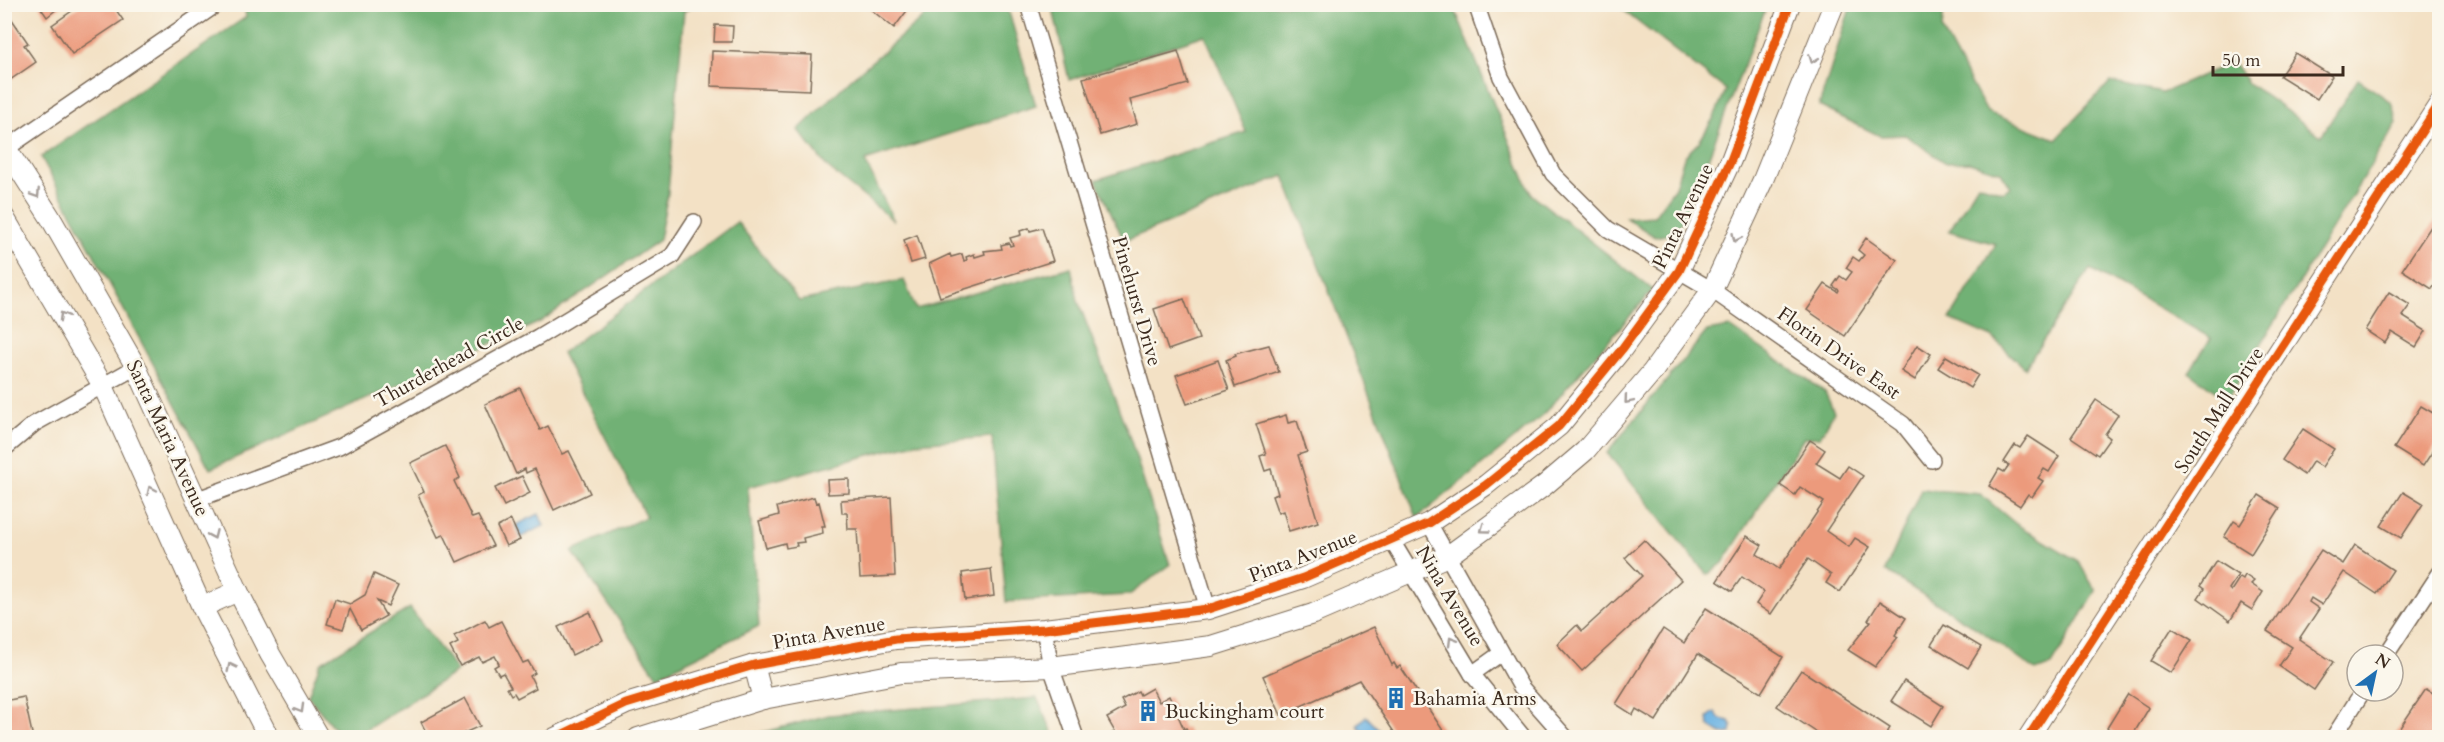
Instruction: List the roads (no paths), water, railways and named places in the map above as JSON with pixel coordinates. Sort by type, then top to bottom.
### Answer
[{"type":"street","points":[[6,147],[217,4]]},
{"type":"street","name":"Pinehurst Drive","points":[[1028,4],[1208,609]]},
{"type":"street","name":"Florin Drive East","points":[[1476,4],[1501,77],[1553,174],[1608,229],[1712,290],[1903,424],[1932,460]]},
{"type":"street","name":"Pinta Avenue","points":[[555,738],[626,704],[754,665],[896,639],[1044,629],[1208,609],[1303,578],[1430,523],[1486,485],[1559,426],[1622,349],[1679,271],[1731,160],[1790,4]]},
{"type":"street","points":[[638,738],[763,699],[901,674],[1051,667],[1211,646],[1313,614],[1412,574],[1448,556],[1545,484],[1585,451],[1653,371],[1712,290],[1763,180],[1834,4]]},
{"type":"street","name":"South Mall Drive","points":[[2028,738],[2439,103]]},
{"type":"street","name":"Santa Maria Avenue","points":[[6,147],[50,217],[136,367],[238,591],[270,654],[319,738]]},
{"type":"street","name":"Santa Maria Avenue","points":[[4,218],[103,386],[202,607],[269,738]]},
{"type":"street","name":"Thurderhead Circle","points":[[198,499],[339,447],[538,337],[672,256],[694,222]]},
{"type":"street","points":[[4,449],[34,424],[136,367]]},
{"type":"street","name":"Nina Avenue","points":[[1430,523],[1500,654],[1521,687],[1566,738]]},
{"type":"street","name":"Nina Avenue","points":[[1392,540],[1472,674],[1524,738]]},
{"type":"street","points":[[2394,643],[2439,573]]},
{"type":"street","points":[[202,607],[238,591]]},
{"type":"street","points":[[1044,629],[1051,667],[1076,738]]},
{"type":"street","name":"Nina Avenue","points":[[1472,674],[1500,654]]},
{"type":"street","points":[[754,665],[763,699]]},
{"type":"street","points":[[2333,738],[2355,703]]},
{"type":"water","points":[[539,514],[544,526],[521,537],[516,525]]},
{"type":"water","points":[[1715,712],[1720,719],[1729,721],[1732,726],[1731,733],[1722,734],[1709,726],[1708,717]]},
{"type":"water","points":[[1366,716],[1386,737],[1368,737],[1357,725]]},
{"type":"place","name":"Bahamia Arms","points":[[1396,698]]},
{"type":"place","name":"Buckingham court","points":[[1148,711]]}]
